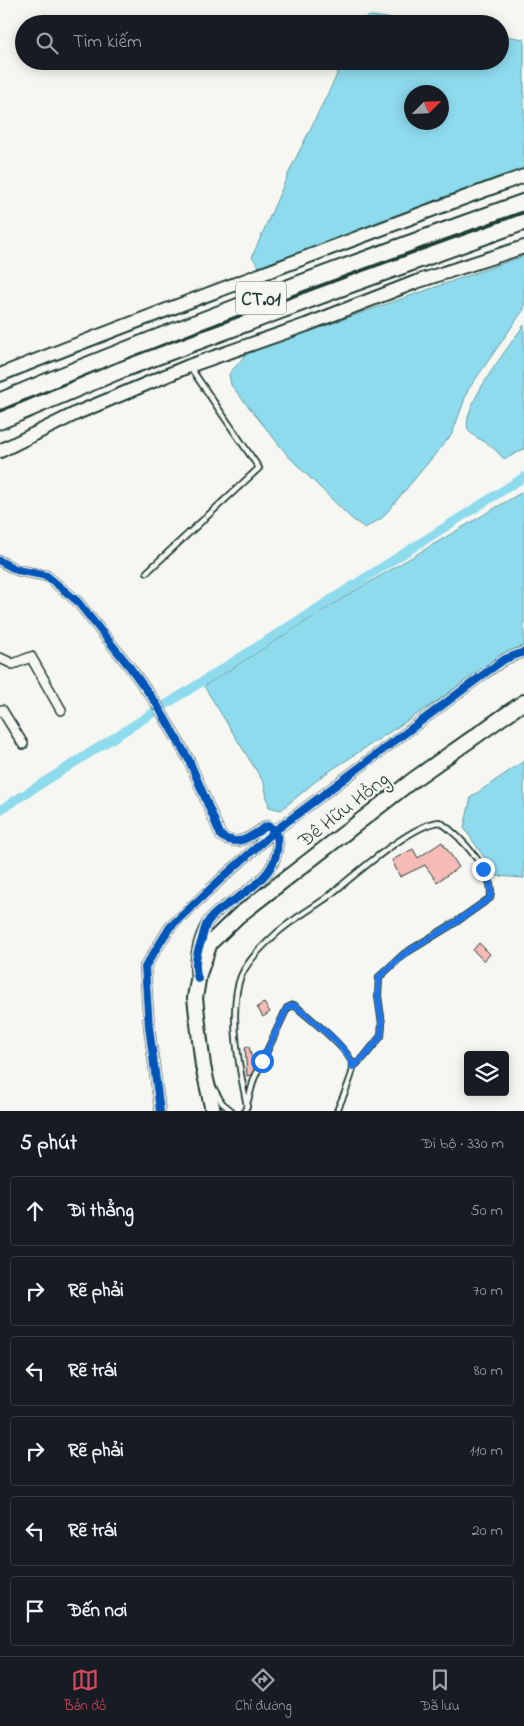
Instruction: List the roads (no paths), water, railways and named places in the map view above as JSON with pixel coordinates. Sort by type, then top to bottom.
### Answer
[{"type":"highway","name":"CT.01","points":[[0,402],[112,354],[221,312],[524,202]]},
{"type":"highway","name":"CT.01","points":[[0,422],[130,366],[524,222]]},
{"type":"main road","name":"Đê Hữu Hồng","points":[[214,1110],[203,1066],[195,998],[198,979],[210,943],[238,916],[413,780],[524,702]]},
{"type":"street","points":[[0,376],[169,308],[524,176]]},
{"type":"street","points":[[0,451],[77,414],[190,366],[306,325],[416,282],[524,247]]},
{"type":"street","points":[[0,561],[17,570],[47,576],[77,600],[124,658],[156,703],[189,760],[221,836],[230,841],[238,842],[268,826],[276,830]]},
{"type":"street","points":[[160,1111],[149,1027],[145,967],[170,927],[221,878],[276,830],[484,674],[505,660],[524,652]]},
{"type":"street","points":[[0,658],[13,664],[31,657],[60,710]]},
{"type":"street","points":[[0,711],[2,710],[23,744]]},
{"type":"street","points":[[198,979],[195,971],[197,951],[208,923],[223,907],[262,879],[273,866],[279,843],[276,830]]},
{"type":"lane","points":[[147,572],[259,468],[190,366]]},
{"type":"lane","points":[[246,1109],[238,1053],[236,1020],[239,982],[244,971],[263,948],[291,922],[399,841],[433,822],[440,822],[464,843],[478,862],[490,882],[492,892],[490,898],[456,922],[404,954],[379,977],[378,996],[382,1024],[381,1036],[353,1067],[337,1111]]},
{"type":"lane","points":[[246,1109],[254,1079],[279,1024],[287,1008],[290,1006],[294,1005],[337,1043],[350,1059],[353,1067]]},
{"type":"lane","points":[[203,1066],[220,1099],[232,1111]]},
{"type":"water","points":[[509,36],[524,39],[524,173],[421,207],[261,269],[252,257],[291,168],[338,70],[509,70]]},
{"type":"water","points":[[524,256],[524,309],[468,390],[452,434],[382,518],[365,528],[352,519],[289,457],[231,385],[229,374],[247,353]]},
{"type":"water","points":[[524,325],[524,449],[507,458],[503,458],[495,449],[470,432],[468,429],[468,419],[488,376]]},
{"type":"water","points":[[524,491],[524,650],[509,655],[484,668],[436,702],[322,776],[281,810],[269,807],[264,783],[204,686],[351,593]]},
{"type":"water","points":[[524,761],[524,878],[497,876],[464,828],[471,797]]},
{"type":"waterway","points":[[0,810],[524,477]]}]
